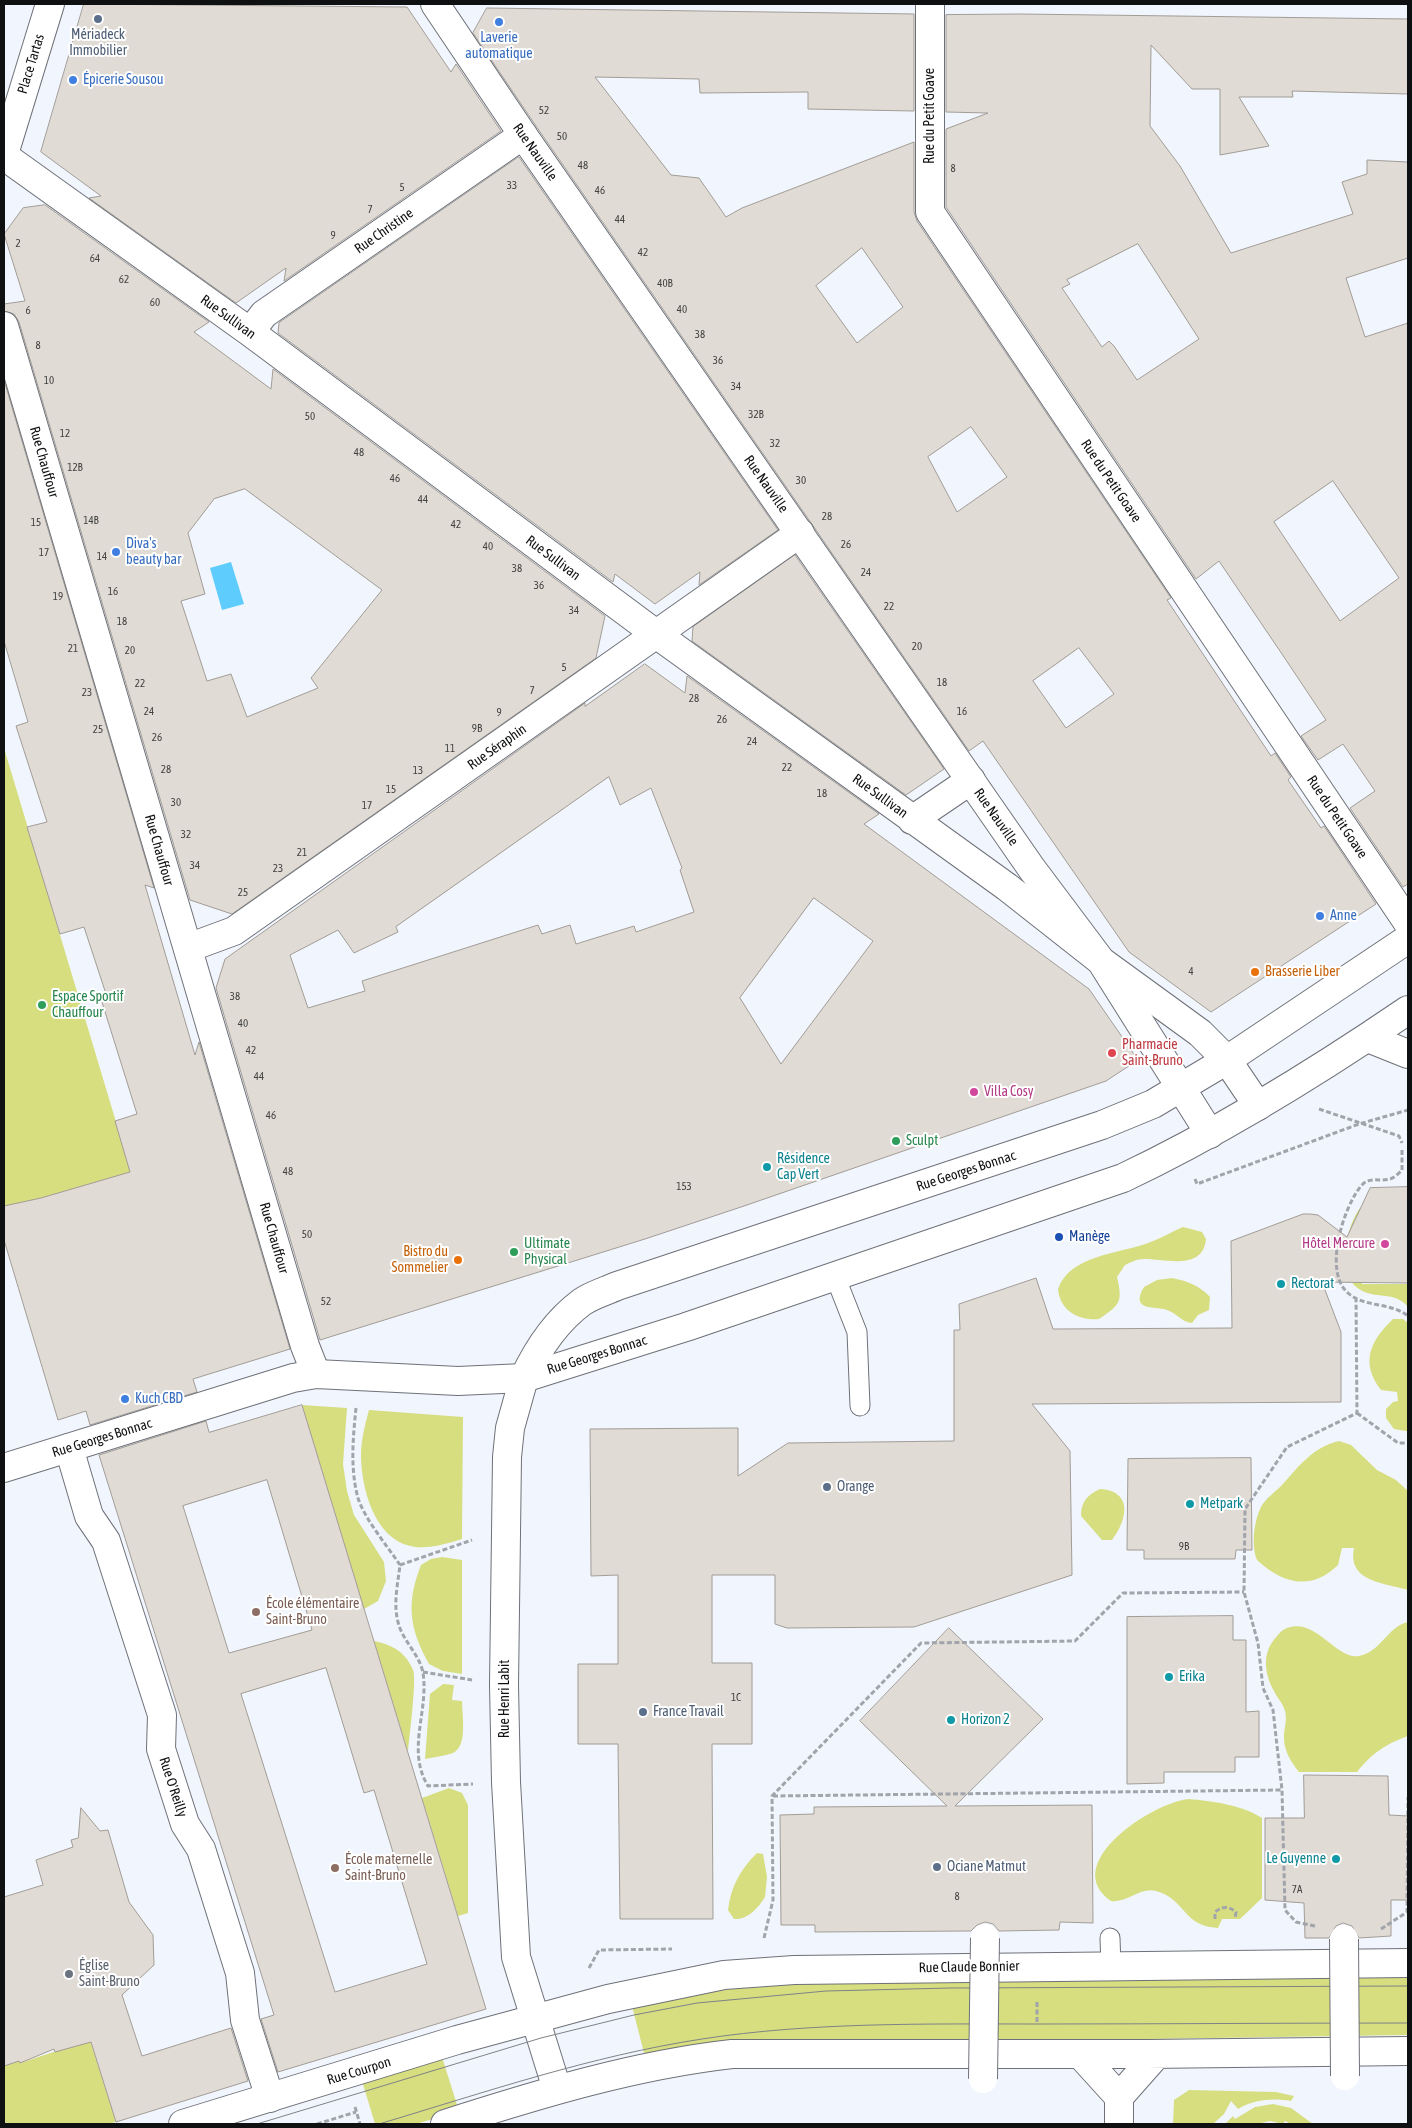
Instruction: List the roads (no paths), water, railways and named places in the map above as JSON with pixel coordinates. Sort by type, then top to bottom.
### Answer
[{"type":"street","name":"Place Tartas","points":[[4,155],[50,4]]},
{"type":"street","name":"Rue Nauville","points":[[435,4],[523,135],[970,780],[1101,961]]},
{"type":"street","name":"Rue du Petit Goave","points":[[930,4],[930,212],[1408,923]]},
{"type":"street","name":"Rue Christine","points":[[250,332],[264,314],[523,135]]},
{"type":"street","name":"Rue Sullivan","points":[[4,155],[250,332],[656,634],[912,820],[1008,887],[1101,961],[1200,1033],[1227,1060],[1258,1106]]},
{"type":"street","name":"Rue Chauffour","points":[[4,326],[305,1346],[316,1374]]},
{"type":"street","name":"Rue Séraphin","points":[[188,948],[234,931],[800,533]]},
{"type":"street","points":[[912,820],[970,780]]},
{"type":"street","name":"Rue Georges Bonnac","points":[[524,1378],[537,1350],[558,1324],[583,1302],[600,1294],[1102,1125],[1153,1104],[1227,1060],[1408,939]]},
{"type":"street","name":"Rue Sullivan","points":[[1101,961],[1210,1134]]},
{"type":"street","name":"Rue Georges Bonnac","points":[[4,1468],[293,1378],[316,1374],[458,1381],[524,1378],[686,1327],[1122,1178],[1180,1152],[1368,1038],[1408,1010]]},
{"type":"street","points":[[1368,1038],[1408,1054]]},
{"type":"street","name":"Rue Henri Labit","points":[[524,1378],[510,1428],[507,1457],[504,1685],[506,1782],[516,1957],[557,2090]]},
{"type":"street","name":"Rue O'Reilly","points":[[69,1448],[89,1516],[106,1541],[162,1715],[160,1749],[185,1824],[201,1849],[240,1973],[245,2020],[270,2098]]},
{"type":"street","points":[[983,2079],[985,1938]]},
{"type":"street","points":[[1344,1939],[1345,2076]]},
{"type":"street","name":"Rue Claude Bonnier","points":[[535,2019],[637,1992],[724,1975],[794,1970],[1408,1963]]},
{"type":"street","name":"Rue Courpon","points":[[183,2124],[535,2019]]},
{"type":"street","points":[[445,2124],[557,2090],[678,2060],[732,2054],[1157,2054],[1408,2051]]},
{"type":"street","points":[[1080,2054],[1119,2097]]},
{"type":"street","points":[[1119,2124],[1119,2097],[1157,2054]]},
{"type":"lane","points":[[835,1276],[857,1332],[860,1406]]},
{"type":"lane","points":[[1110,1938],[1110,1966]]},
{"type":"water","points":[[231,562],[244,604],[222,610],[210,568]]},
{"type":"tram line","points":[[257,2124],[541,2038],[634,2015],[697,2003],[826,1991],[950,1988],[1408,1986]]},
{"type":"tram line","points":[[379,2124],[579,2065],[661,2046],[743,2033],[785,2029],[911,2024],[1408,2023]]},
{"type":"place","name":"Mériadeck Immobilier","points":[[98,19]]},
{"type":"place","name":"Laverie automatique","points":[[499,22]]},
{"type":"place","name":"Épicerie Sousou","points":[[73,80]]},
{"type":"place","name":"Diva's beauty bar","points":[[116,552]]},
{"type":"place","name":"Anne","points":[[1320,916]]},
{"type":"place","name":"Brasserie Liber","points":[[1255,972]]},
{"type":"place","name":"Espace Sportif Chauffour","points":[[42,1005]]},
{"type":"place","name":"Pharmacie Saint-Bruno","points":[[1112,1053]]},
{"type":"place","name":"Villa Cosy","points":[[974,1092]]},
{"type":"place","name":"Sculpt","points":[[896,1141]]},
{"type":"place","name":"Résidence Cap Vert","points":[[767,1167]]},
{"type":"place","name":"Manège","points":[[1059,1237]]},
{"type":"place","name":"Hôtel Mercure","points":[[1385,1244]]},
{"type":"place","name":"Ultimate Physical","points":[[514,1252]]},
{"type":"place","name":"Bistro du Sommelier","points":[[458,1260]]},
{"type":"place","name":"Rectorat","points":[[1281,1284]]},
{"type":"place","name":"Kuch CBD","points":[[125,1399]]},
{"type":"place","name":"Orange","points":[[827,1487]]},
{"type":"place","name":"Metpark","points":[[1190,1504]]},
{"type":"place","name":"École élémentaire Saint-Bruno","points":[[256,1612]]},
{"type":"place","name":"Erika","points":[[1169,1677]]},
{"type":"place","name":"France Travail","points":[[643,1712]]},
{"type":"place","name":"Horizon 2","points":[[951,1720]]},
{"type":"place","name":"Le Guyenne","points":[[1336,1859]]},
{"type":"place","name":"Ociane Matmut","points":[[937,1867]]},
{"type":"place","name":"École maternelle Saint-Bruno","points":[[335,1868]]},
{"type":"place","name":"Église Saint-Bruno","points":[[69,1974]]}]
